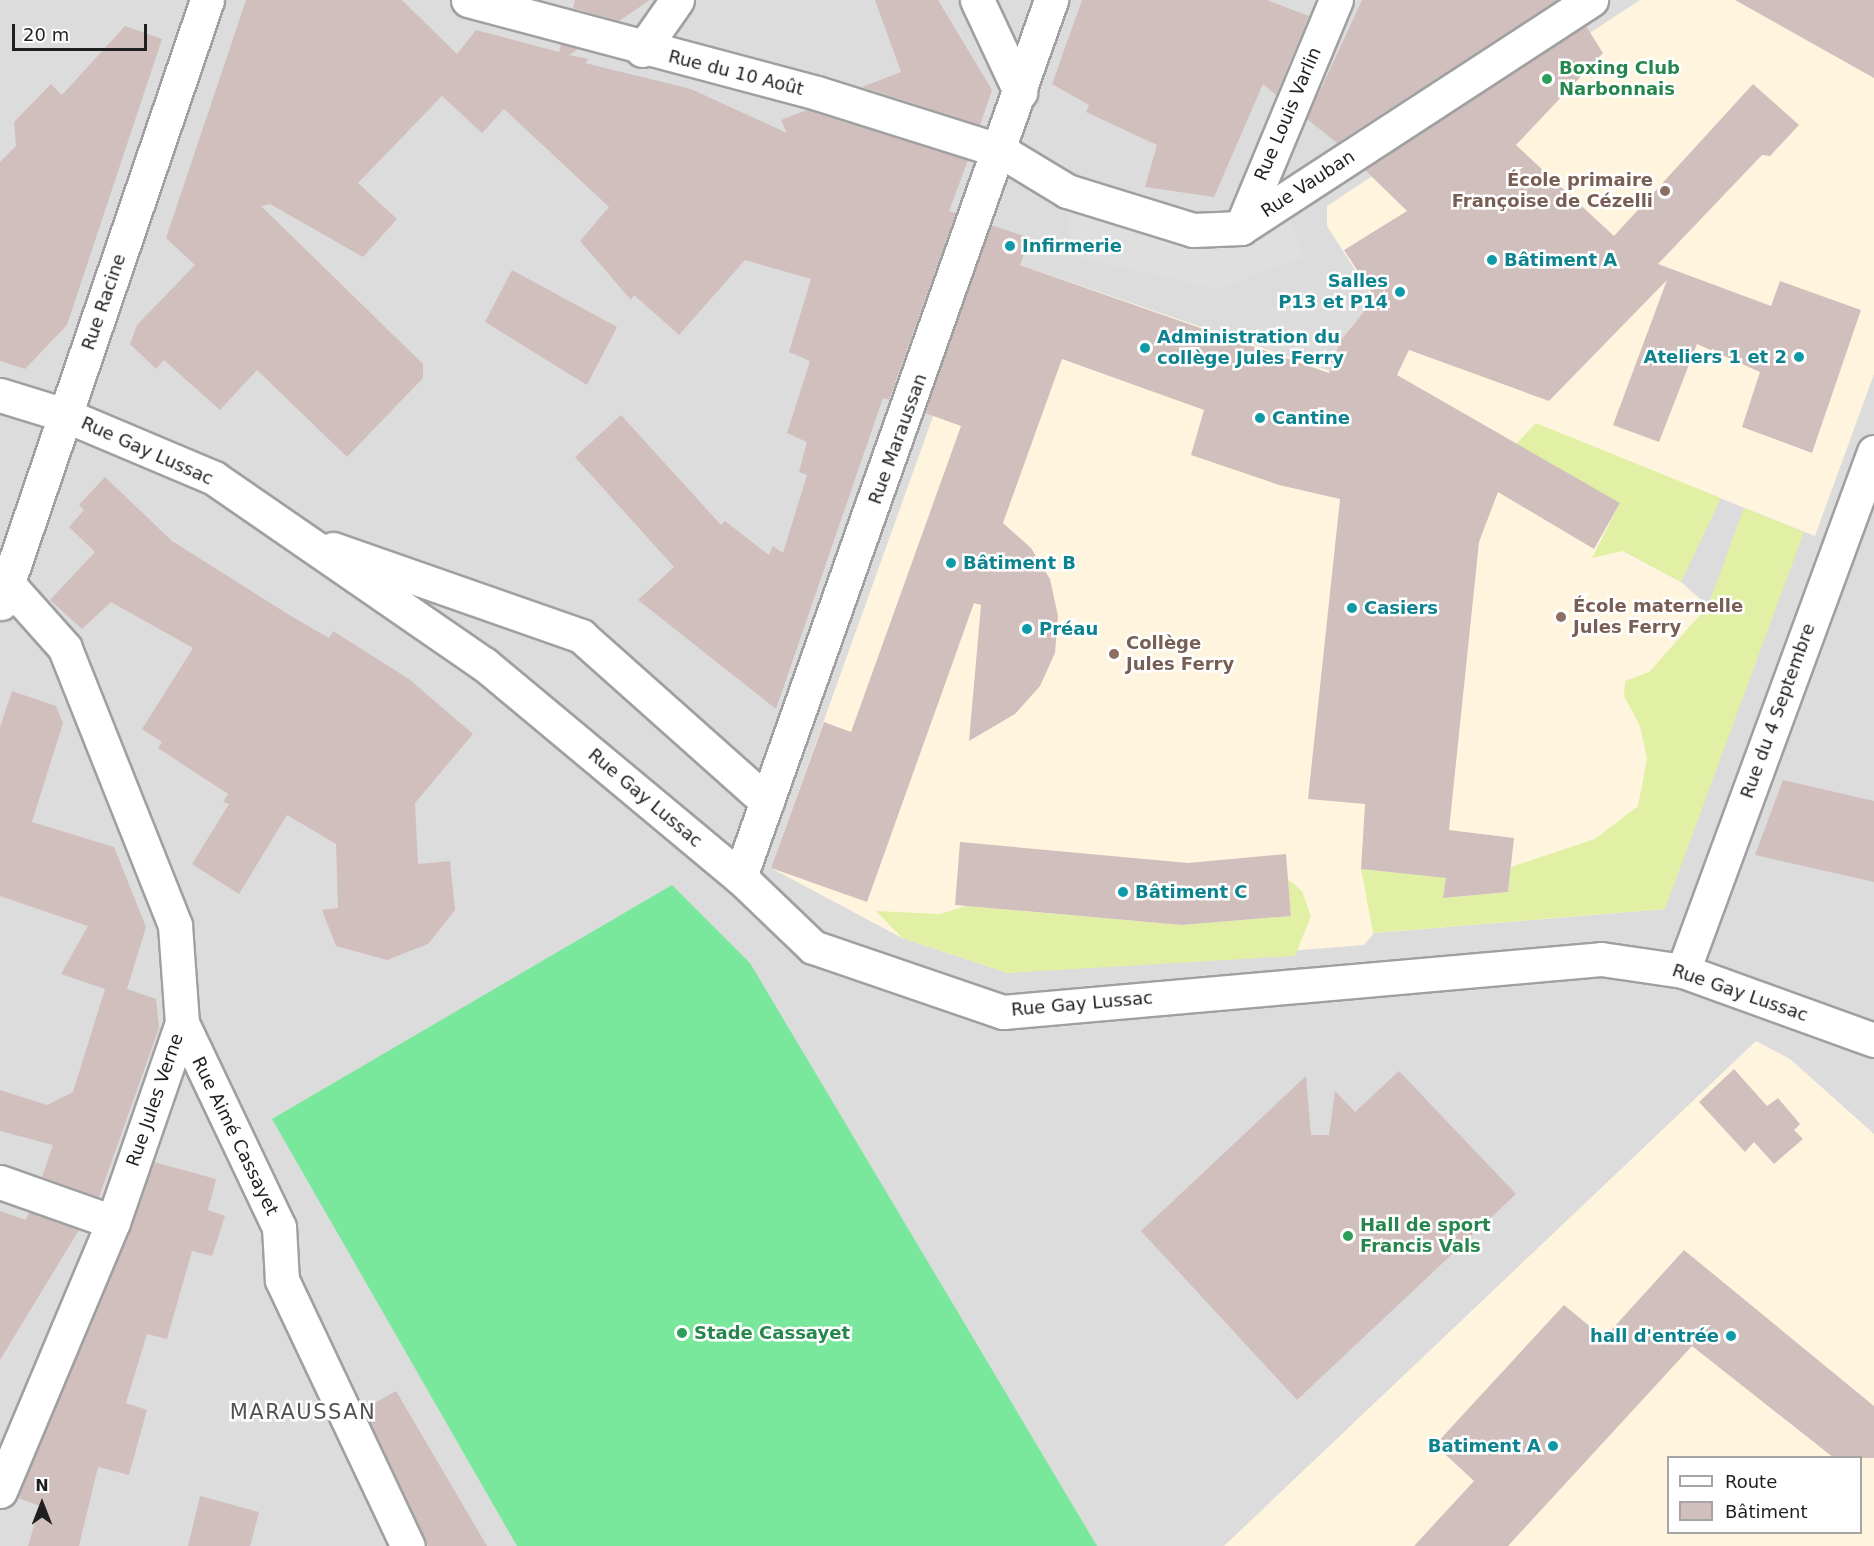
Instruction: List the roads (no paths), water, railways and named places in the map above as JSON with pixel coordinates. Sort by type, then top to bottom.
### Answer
[{"type":"street","name":"Rue Racine","points":[[4,594],[207,0]]},
{"type":"street","name":"Rue du 10 Août","points":[[468,0],[642,50],[818,93],[1001,151]]},
{"type":"street","points":[[642,50],[677,0]]},
{"type":"street","points":[[977,0],[1020,92]]},
{"type":"street","name":"Rue Maraussan","points":[[740,877],[1001,151],[1051,0]]},
{"type":"street","name":"Rue Louis Varlin","points":[[1240,228],[1336,0]]},
{"type":"street","name":"Rue Vauban","points":[[1240,228],[1592,0]]},
{"type":"street","points":[[1001,151],[1067,191],[1192,230],[1240,228]]},
{"type":"street","name":"Rue Gay Lussac","points":[[0,395],[65,415],[214,478],[286,532],[484,664],[740,877],[813,946],[1003,1012],[1557,959],[1601,958],[1683,971],[1874,1040]]},
{"type":"street","name":"Rue du 4 Septembre","points":[[1683,971],[1874,452]]},
{"type":"street","name":"Rue Gay Lussac","points":[[286,532],[581,636],[767,802]]},
{"type":"street","name":"Rue Jules Verne","points":[[0,1491],[113,1222],[182,1023],[182,974],[171,914],[65,648],[4,594]]},
{"type":"street","name":"Rue Aimé Cassayet","points":[[182,1023],[279,1227],[282,1280],[408,1546]]},
{"type":"street","points":[[0,1182],[113,1222]]},
{"type":"place","name":"Boxing Club Narbonnais","points":[[1547,79]]},
{"type":"place","name":"École primaire Françoise de Cézelli","points":[[1665,191]]},
{"type":"place","name":"Infirmerie","points":[[1010,246]]},
{"type":"place","name":"Bâtiment A","points":[[1492,260]]},
{"type":"place","name":"Salles P13 et P14","points":[[1400,292]]},
{"type":"place","name":"Administration du collège Jules Ferry","points":[[1145,348]]},
{"type":"place","name":"Ateliers 1 et 2","points":[[1799,357]]},
{"type":"place","name":"Cantine","points":[[1260,418]]},
{"type":"place","name":"Bâtiment B","points":[[951,563]]},
{"type":"place","name":"Casiers","points":[[1352,608]]},
{"type":"place","name":"École maternelle Jules Ferry","points":[[1561,617]]},
{"type":"place","name":"Préau","points":[[1027,629]]},
{"type":"place","name":"Collège Jules Ferry","points":[[1114,654]]},
{"type":"place","name":"Bâtiment C","points":[[1123,892]]},
{"type":"place","name":"Hall de sport Francis Vals","points":[[1348,1236]]},
{"type":"place","name":"Stade Cassayet","points":[[682,1333]]},
{"type":"place","name":"hall d'entrée","points":[[1731,1336]]},
{"type":"place","name":"Batiment A","points":[[1553,1446]]},
{"type":"district","name":"MARAUSSAN","points":[[303,1412]]}]
